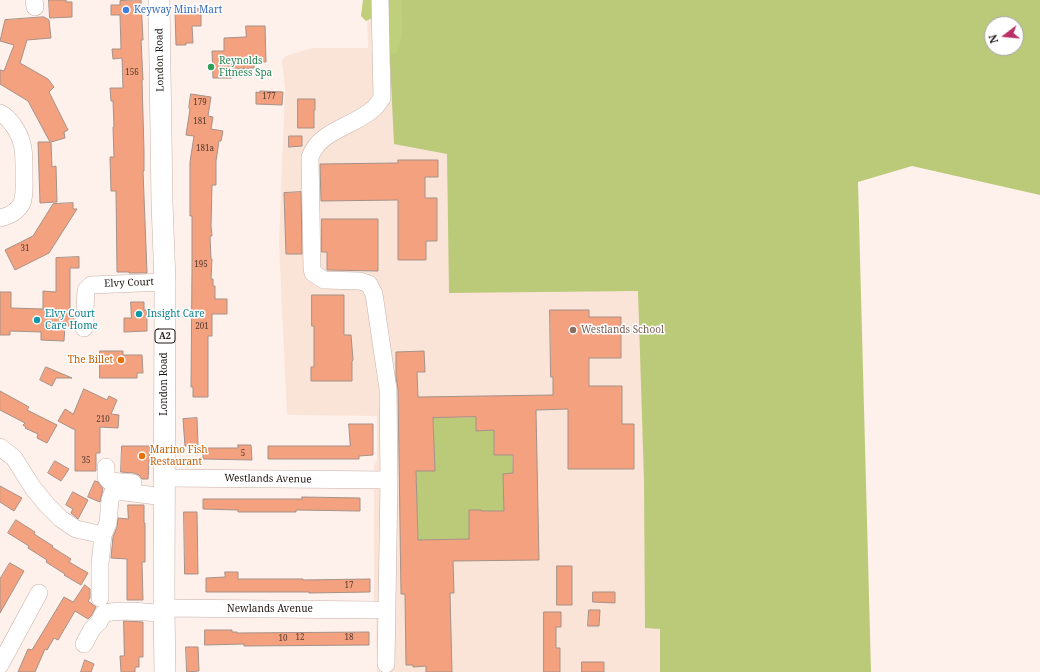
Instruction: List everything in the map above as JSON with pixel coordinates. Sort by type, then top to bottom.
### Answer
[{"type":"main road","name":"London Road","points":[[159,0],[165,282],[165,672]]},
{"type":"street","points":[[380,0],[382,98],[372,110],[327,135],[318,143],[310,157],[313,273],[324,280],[360,281],[369,284],[374,294],[388,389],[389,480],[386,664]]},
{"type":"street","points":[[0,113],[7,116],[18,131],[21,139],[23,148],[24,184],[22,203],[8,216],[0,218]]},
{"type":"street","name":"Elvy Court","points":[[84,328],[86,290],[91,285],[165,282]]},
{"type":"street","points":[[0,446],[14,458],[47,505],[61,519],[76,529],[103,535]]},
{"type":"street","points":[[106,467],[106,477],[109,481],[164,487]]},
{"type":"street","name":"Westlands Avenue","points":[[164,487],[389,480]]},
{"type":"street","points":[[100,598],[100,564],[103,535],[108,523],[110,500],[113,492],[126,492],[164,487]]},
{"type":"street","points":[[0,664],[39,593]]},
{"type":"street","name":"Newlands Avenue","points":[[84,644],[92,629],[99,622],[103,614],[108,612],[376,610]]},
{"type":"shaded area","name":"Westlands School","points":[[367,0],[630,0],[871,672],[377,672],[376,610],[374,601],[374,490],[371,480],[374,476],[374,465],[377,461],[377,416],[287,415],[279,244],[285,89],[282,61],[286,56],[312,48],[368,48]]},
{"type":"green space","points":[[363,0],[376,0],[374,17],[366,21],[361,16]]},
{"type":"green space","points":[[385,0],[401,0],[401,40],[397,53],[393,54],[390,53],[388,48]]},
{"type":"green space","points":[[387,0],[1040,0],[1040,195],[912,166],[858,182],[871,672],[660,672],[660,629],[645,628],[644,480],[638,291],[449,293],[447,154],[394,144]]},
{"type":"green space","points":[[523,416],[512,443],[513,473],[503,474],[504,503],[522,539],[418,540],[416,471],[435,471],[433,418]]},
{"type":"building","points":[[49,0],[66,0],[66,2],[72,2],[72,17],[50,18]]},
{"type":"building","points":[[141,0],[143,40],[141,40],[143,80],[143,171],[147,273],[129,273],[117,272],[116,191],[111,191],[110,157],[114,157],[114,127],[113,101],[111,101],[110,88],[123,88],[122,58],[113,59],[112,49],[121,49],[120,15],[111,15],[111,5],[120,5],[120,1]]},
{"type":"building","points":[[201,9],[201,26],[192,26],[193,43],[176,45],[175,10]]},
{"type":"building","points":[[44,17],[49,20],[51,38],[27,40],[20,63],[48,79],[54,87],[49,92],[68,130],[64,132],[65,138],[51,142],[52,167],[56,166],[57,202],[40,203],[38,142],[50,142],[28,101],[0,84],[0,70],[4,71],[14,45],[0,41],[5,20]]},
{"type":"building","points":[[246,26],[265,26],[266,62],[254,62],[254,68],[232,69],[232,78],[213,78],[212,51],[224,51],[224,38],[246,37]]},
{"type":"building","points":[[260,91],[283,92],[282,105],[256,104],[256,92],[260,93]]},
{"type":"building","points":[[191,94],[211,97],[208,116],[213,117],[211,129],[223,131],[221,141],[219,141],[216,161],[216,185],[212,185],[212,236],[210,236],[212,259],[211,279],[213,279],[213,286],[215,286],[215,299],[227,299],[227,314],[212,314],[212,336],[208,336],[208,397],[193,397],[193,387],[191,387],[192,216],[190,216],[190,162],[194,136],[186,135]]},
{"type":"building","points":[[298,99],[315,99],[314,128],[298,128]]},
{"type":"building","points":[[289,136],[302,136],[302,146],[289,147]]},
{"type":"building","points":[[398,160],[438,160],[438,177],[425,177],[425,198],[437,198],[437,241],[426,241],[426,260],[398,260],[398,200],[321,201],[320,164],[398,163]]},
{"type":"building","points":[[301,192],[302,254],[286,254],[284,193]]},
{"type":"building","points":[[73,203],[73,209],[77,209],[49,253],[15,270],[5,250],[33,236],[53,204]]},
{"type":"building","points":[[322,219],[378,219],[378,271],[327,270],[327,252],[322,252]]},
{"type":"building","name":"Elvy Court Care Home","points":[[79,257],[79,268],[70,268],[70,315],[74,315],[73,326],[65,326],[64,341],[41,340],[41,332],[10,331],[10,335],[0,335],[0,292],[11,292],[11,308],[43,309],[43,291],[56,292],[56,258]]},
{"type":"building","points":[[312,295],[344,295],[344,335],[351,335],[353,360],[352,381],[311,381],[311,367],[314,367]]},
{"type":"building","name":"Insight Care","points":[[131,302],[144,302],[144,310],[147,310],[147,331],[124,332],[124,318],[131,318]]},
{"type":"building","points":[[550,310],[589,310],[589,317],[621,317],[621,358],[589,358],[589,386],[622,386],[622,424],[634,424],[634,469],[568,469],[568,409],[536,410],[539,560],[453,561],[454,593],[450,593],[452,672],[426,672],[426,666],[413,667],[413,665],[406,665],[405,594],[401,594],[398,389],[396,377],[396,352],[424,351],[425,372],[417,372],[418,397],[553,395],[553,377],[551,377]],"holes":[[[476,417],[476,431],[494,430],[494,455],[513,455],[513,473],[503,474],[504,511],[469,510],[469,539],[418,540],[416,471],[435,471],[433,418]]]},
{"type":"building","name":"The Billet","points":[[100,351],[123,351],[123,355],[142,355],[143,373],[137,373],[137,378],[100,378]]},
{"type":"building","points":[[46,367],[72,378],[56,378],[52,386],[40,380]]},
{"type":"building","points":[[84,389],[107,400],[109,396],[117,400],[111,414],[119,415],[118,428],[100,427],[100,453],[96,453],[96,471],[75,471],[75,429],[58,421],[65,409],[73,414]]},
{"type":"building","points":[[0,391],[29,407],[27,410],[57,425],[47,443],[37,438],[38,434],[25,428],[26,427],[23,425],[25,423],[0,410]]},
{"type":"building","points":[[197,418],[198,445],[185,446],[183,419]]},
{"type":"building","points":[[349,424],[373,424],[373,455],[359,456],[359,459],[268,459],[268,446],[350,446]]},
{"type":"building","points":[[238,445],[251,445],[252,460],[203,459],[203,448],[238,448]]},
{"type":"building","name":"Marino Fish Restaurant","points":[[122,446],[150,446],[148,479],[142,479],[139,475],[134,473],[121,472]]},
{"type":"building","points":[[55,461],[69,469],[61,481],[48,473]]},
{"type":"building","points":[[95,481],[98,482],[103,489],[100,502],[88,497]]},
{"type":"building","points":[[0,486],[22,498],[14,511],[0,502]]},
{"type":"building","points":[[73,492],[88,500],[78,519],[71,513],[73,509],[66,505]]},
{"type":"building","points":[[302,497],[360,498],[360,511],[296,510],[296,512],[238,512],[238,510],[203,509],[203,499],[302,499]]},
{"type":"building","points":[[128,505],[144,505],[145,562],[142,562],[143,600],[127,600],[127,559],[111,558],[113,537],[117,527],[118,518],[128,519]]},
{"type":"building","points":[[184,512],[197,512],[198,574],[185,574]]},
{"type":"building","points":[[16,520],[35,532],[34,534],[53,546],[52,547],[71,559],[69,562],[88,573],[81,585],[64,575],[65,574],[46,562],[47,560],[28,548],[29,546],[8,533]]},
{"type":"building","points":[[10,563],[24,571],[0,613],[0,579]]},
{"type":"building","points":[[557,566],[572,566],[572,605],[557,605]]},
{"type":"building","points":[[225,572],[238,572],[238,579],[370,579],[370,592],[206,592],[206,578],[225,577]]},
{"type":"building","points":[[85,585],[90,589],[90,598],[88,601],[96,607],[91,616],[88,619],[75,611],[58,640],[54,638],[47,650],[45,649],[35,672],[18,672],[28,649],[32,650],[64,597],[73,602]]},
{"type":"building","points":[[593,592],[615,592],[615,603],[593,602]]},
{"type":"building","points":[[589,610],[600,610],[599,626],[588,626]]},
{"type":"building","points":[[544,612],[561,612],[561,627],[556,627],[556,648],[560,648],[560,672],[544,672]]},
{"type":"building","points":[[124,621],[143,622],[143,657],[139,657],[139,667],[135,667],[135,672],[121,672],[120,656],[124,656]]},
{"type":"building","points":[[205,630],[232,630],[232,632],[237,633],[369,632],[369,645],[205,645]]},
{"type":"building","points":[[186,647],[198,647],[199,671],[187,672]]},
{"type":"building","points":[[85,660],[94,664],[91,672],[81,672]]},
{"type":"building","points":[[582,662],[604,662],[604,672],[582,672]]},
{"type":"place","name":"Keyway Mini Mart","points":[[126,10]]},
{"type":"place","name":"Reynolds Fitness Spa","points":[[211,67]]},
{"type":"place","name":"Insight Care","points":[[139,314]]},
{"type":"place","name":"Elvy Court Care Home","points":[[37,320]]},
{"type":"place","name":"Westlands School","points":[[573,330]]},
{"type":"place","name":"The Billet","points":[[121,360]]},
{"type":"place","name":"Marino Fish Restaurant","points":[[142,456]]}]
